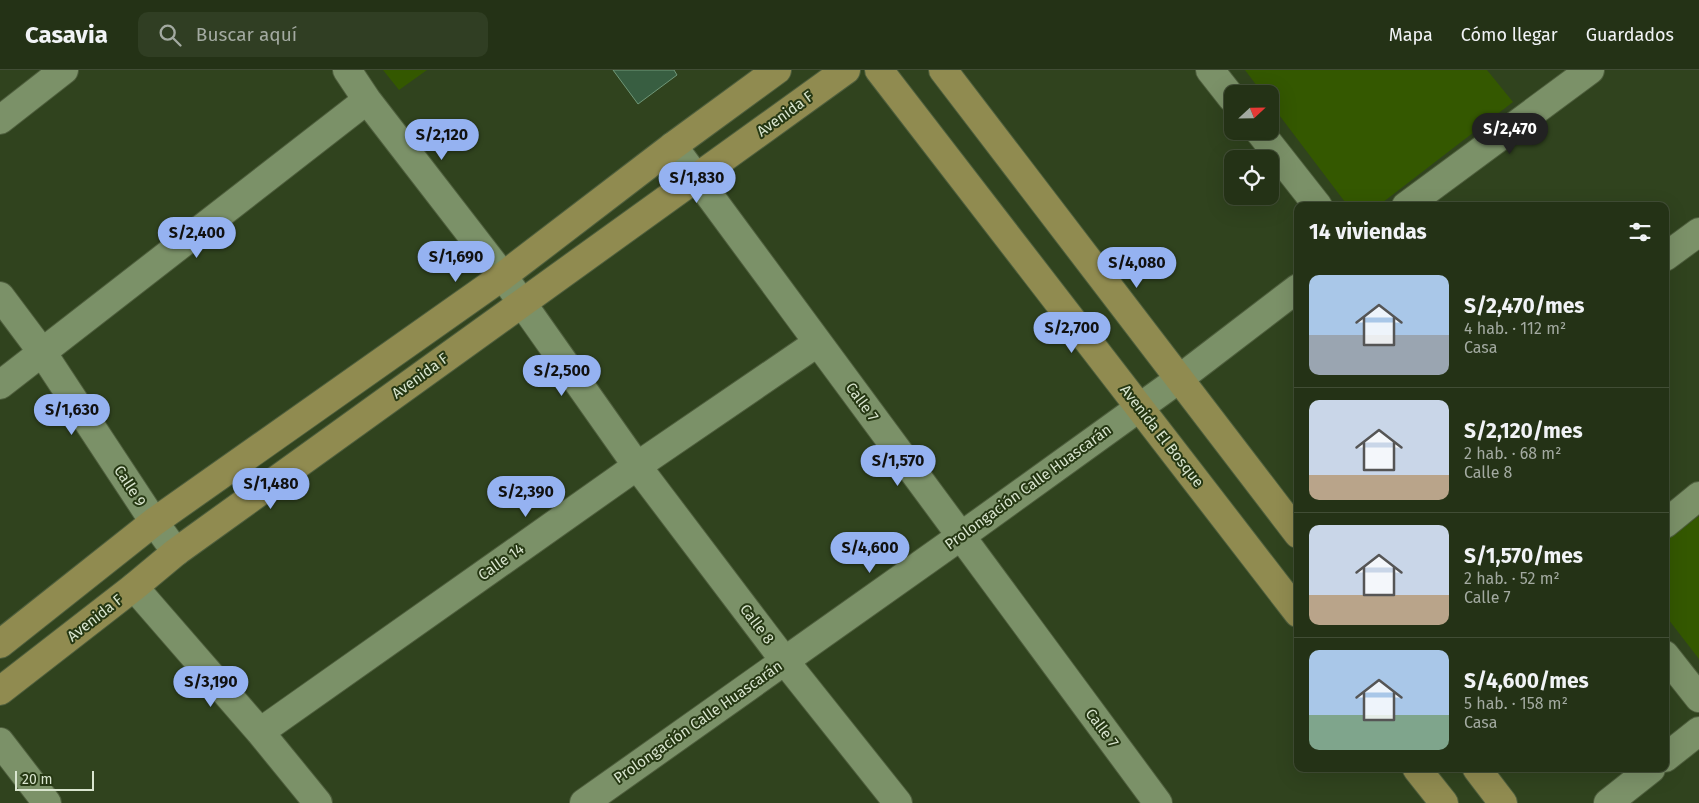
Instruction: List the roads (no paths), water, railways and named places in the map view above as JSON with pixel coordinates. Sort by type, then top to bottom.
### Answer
[{"type":"street","points":[[0,120],[64,70]]},
{"type":"street","points":[[347,70],[367,100],[522,303]]},
{"type":"street","points":[[0,644],[154,522],[503,276],[673,146],[777,70]]},
{"type":"street","name":"Avenida F","points":[[0,691],[176,552],[846,70]]},
{"type":"street","name":"Avenida El Bosque","points":[[880,70],[1294,608]]},
{"type":"street","points":[[943,70],[1294,529]]},
{"type":"street","points":[[1210,70],[1224,88]]},
{"type":"street","points":[[1411,202],[1585,71]]},
{"type":"street","points":[[0,384],[367,100]]},
{"type":"street","points":[[1266,140],[1315,202]]},
{"type":"street","name":"Calle 7","points":[[673,146],[1158,803]]},
{"type":"street","points":[[1669,255],[1696,241]]},
{"type":"street","name":"Prolongación Calle Huascarán","points":[[584,803],[1140,408],[1294,291]]},
{"type":"street","name":"Calle 9","points":[[0,296],[42,352],[154,522],[176,552]]},
{"type":"street","name":"Calle 8","points":[[522,303],[637,466],[784,660],[898,803]]},
{"type":"street","name":"Calle 14","points":[[260,732],[637,466],[817,343]]},
{"type":"street","points":[[1669,521],[1699,496]]},
{"type":"street","points":[[134,587],[260,732],[318,803]]},
{"type":"street","points":[[1669,660],[1699,698]]},
{"type":"street","points":[[1669,755],[1699,731]]},
{"type":"street","points":[[0,742],[46,803]]},
{"type":"street","points":[[1419,772],[1444,803]]},
{"type":"street","points":[[1479,772],[1504,803]]},
{"type":"street","points":[[1608,803],[1647,772]]}]
